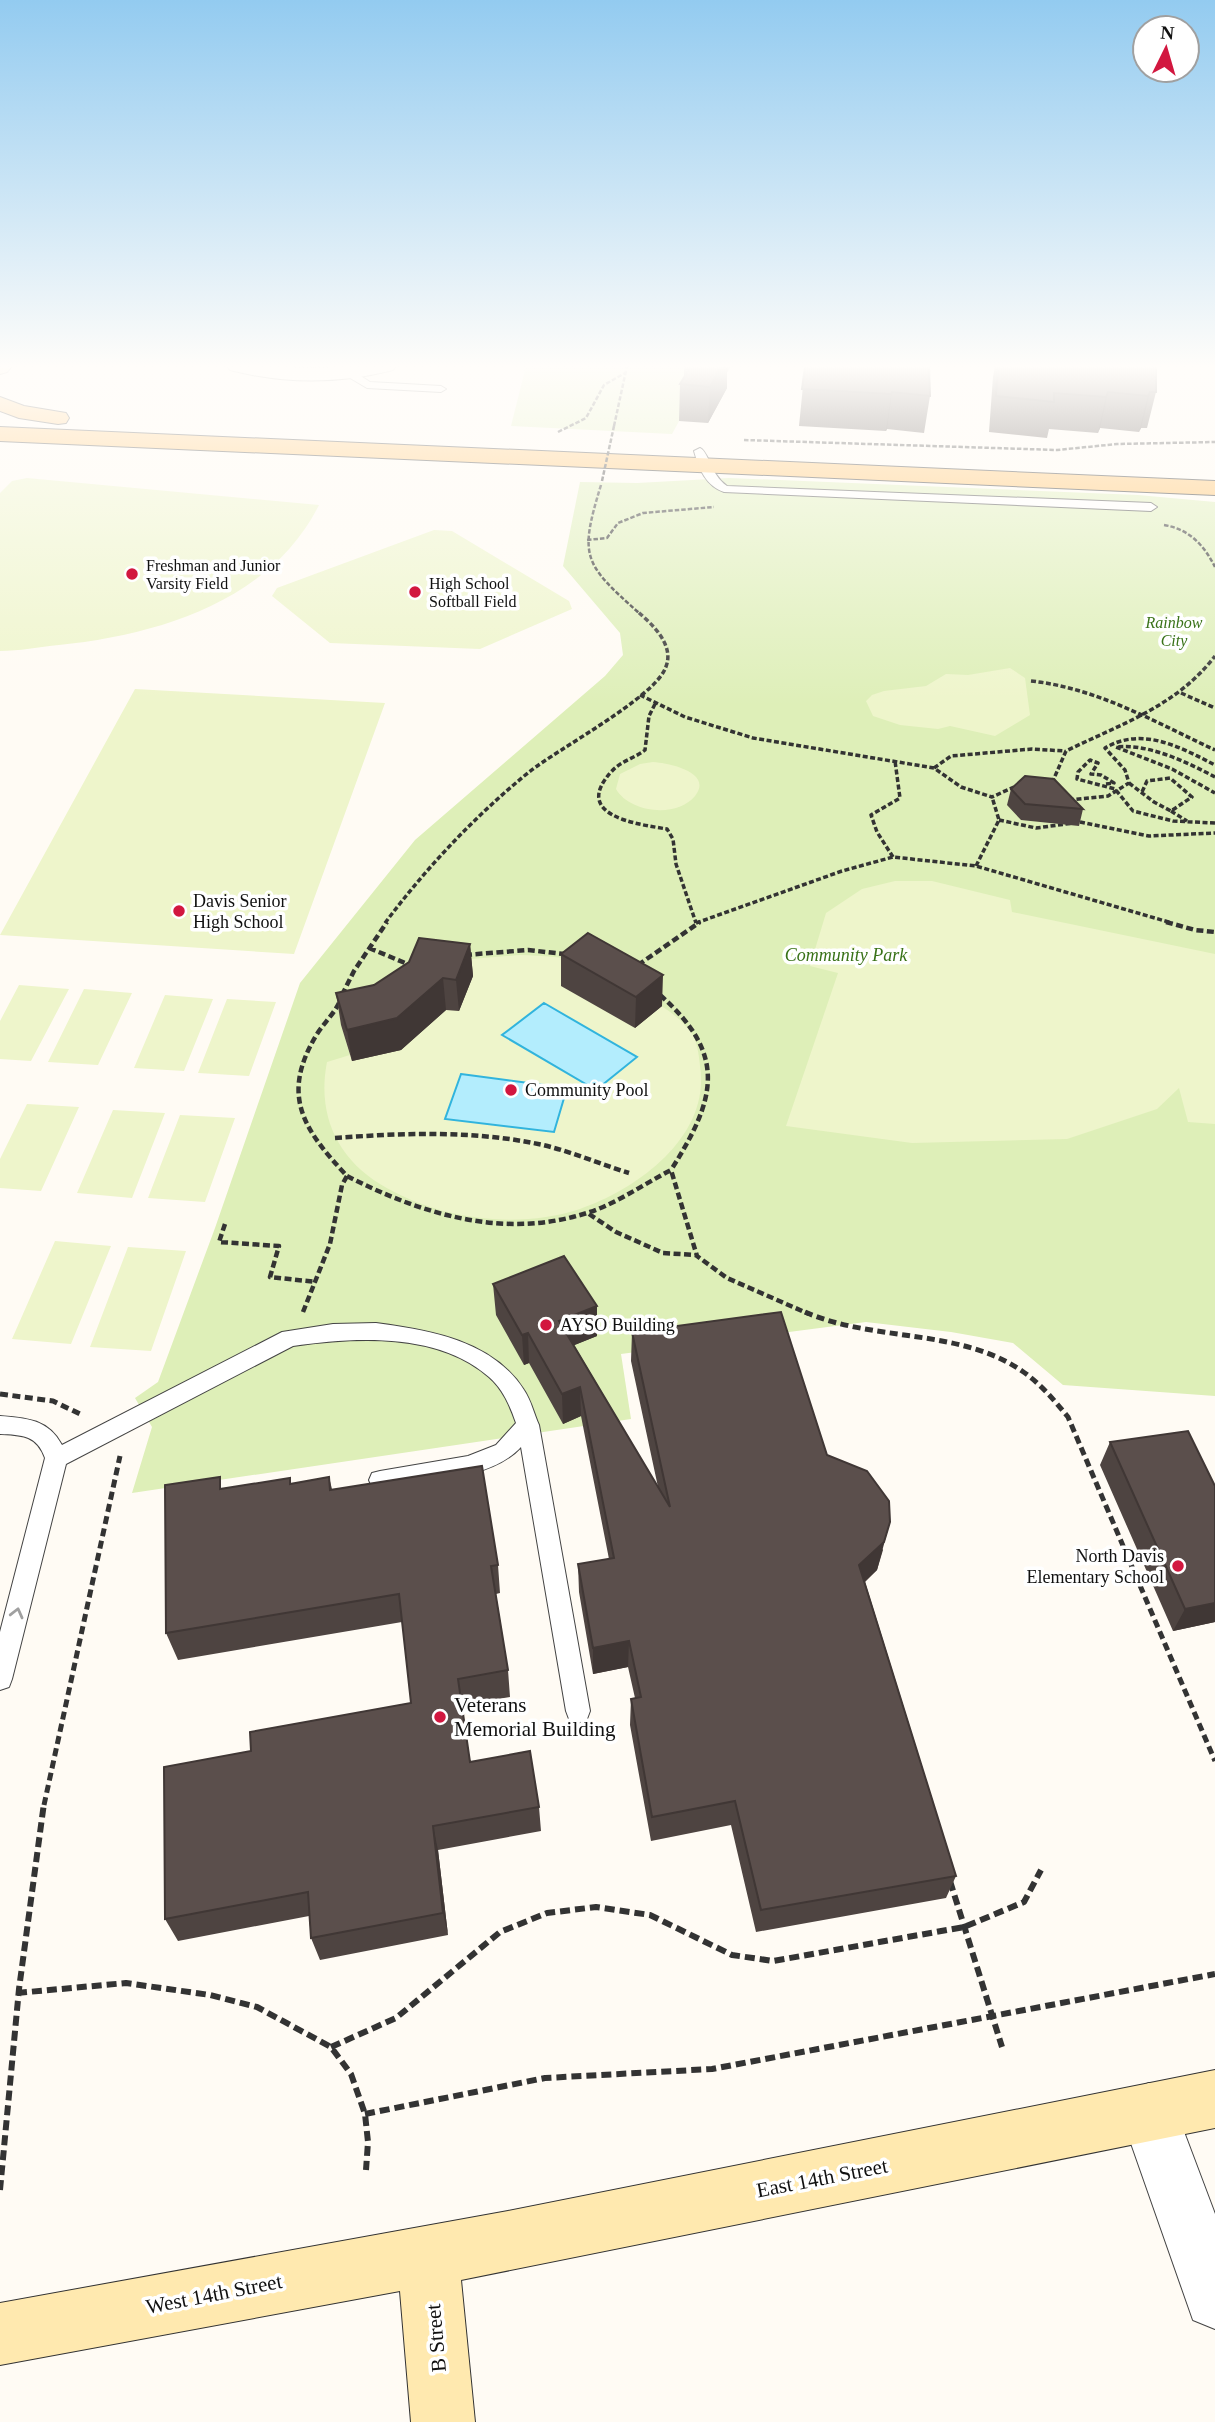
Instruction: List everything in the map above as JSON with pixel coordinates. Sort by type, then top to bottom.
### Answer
[{"type":"street","name":"East 14th Street","points":[[428,2255],[1215,2099]]},
{"type":"street","points":[[1149,2112],[1215,2298]]},
{"type":"street","name":"West 14th Street","points":[[0,2334],[428,2255]]},
{"type":"street","name":"B Street","points":[[428,2255],[443,2422]]},
{"type":"lane","points":[[710,479],[724,489],[1151,507]]},
{"type":"lane","points":[[56,1458],[289,1338],[333,1332],[376,1331],[422,1337],[467,1353],[497,1371],[517,1396],[528,1425],[578,1711]]},
{"type":"lane","points":[[0,1425],[34,1428],[51,1440],[56,1458],[0,1679]]},
{"type":"lane","points":[[380,1480],[470,1465],[504,1451],[528,1425]]},
{"type":"path","points":[[602,479],[587,540],[590,558],[598,575],[662,634],[670,650],[666,671],[640,695],[532,769],[434,861],[346,982],[338,1007],[319,1031],[306,1055],[298,1086],[299,1112],[314,1141],[347,1177],[435,1215],[491,1224],[539,1223],[588,1213],[671,1170],[694,1137],[703,1116],[709,1086],[706,1058],[698,1034],[684,1013],[651,989]]},
{"type":"path","points":[[587,540],[606,540],[613,534],[618,523],[633,516],[713,507]]},
{"type":"path","points":[[934,768],[951,756],[1032,749],[1066,751],[1143,718],[1181,693],[1207,668],[1215,656]]},
{"type":"path","points":[[1031,681],[1061,684],[1090,692],[1215,750]]},
{"type":"path","points":[[1181,693],[1215,708]]},
{"type":"path","points":[[640,695],[685,717],[753,738],[934,768],[961,787],[992,797],[1016,786]]},
{"type":"path","points":[[655,704],[649,716],[645,751],[614,769],[603,781],[598,798],[602,808],[612,817],[667,829],[673,839],[676,864],[696,923]]},
{"type":"path","points":[[1191,824],[1171,811],[1151,803],[1129,783],[1125,770],[1105,748],[1112,742],[1152,740],[1175,744],[1215,765]]},
{"type":"path","points":[[1215,777],[1198,768],[1132,745],[1116,747],[1172,769],[1215,793]]},
{"type":"path","points":[[1059,792],[1052,785],[1066,751]]},
{"type":"path","points":[[1106,784],[1114,783],[1101,775],[1091,774],[1098,763],[1090,760],[1078,772],[1077,779],[1106,784],[1121,791],[1133,811],[1191,824],[1215,823]]},
{"type":"path","points":[[893,858],[877,832],[871,815],[900,798],[895,761]]},
{"type":"path","points":[[1142,792],[1147,780],[1170,778],[1192,797],[1171,811]]},
{"type":"path","points":[[1075,808],[1067,800],[1095,800],[1121,791],[1129,783]]},
{"type":"path","points":[[976,866],[999,820],[992,797]]},
{"type":"path","points":[[1077,815],[1080,821]]},
{"type":"path","points":[[999,820],[1052,829],[1080,821],[1149,836],[1176,836],[1205,831],[1215,833]]},
{"type":"path","points":[[629,972],[696,923],[842,871],[893,858],[938,860],[976,866],[1195,930],[1215,932]]},
{"type":"path","points":[[369,948],[417,968],[406,974]]},
{"type":"path","points":[[460,956],[528,950],[569,955]]},
{"type":"path","points":[[338,1007],[350,1002]]},
{"type":"path","points":[[335,1138],[403,1132],[470,1135],[533,1143],[629,1173]]},
{"type":"path","points":[[671,1170],[696,1255]]},
{"type":"path","points":[[289,1338],[316,1282],[330,1244],[342,1185],[347,1177]]},
{"type":"path","points":[[588,1213],[617,1232],[663,1253],[696,1255],[724,1276],[837,1324],[956,1343],[984,1351],[1024,1371],[1055,1397],[1068,1417],[1215,1761]]},
{"type":"path","points":[[225,1224],[219,1242],[279,1246],[270,1277],[316,1282]]},
{"type":"path","points":[[0,1394],[52,1399],[68,1405],[85,1417],[98,1436]]},
{"type":"path","points":[[0,2190],[17,1993],[46,1789],[128,1421]]},
{"type":"path","points":[[331,2047],[396,2018],[500,1932],[547,1913],[596,1907],[650,1914],[732,1955],[773,1961],[964,1927],[1024,1902],[1041,1870]]},
{"type":"path","points":[[948,1874],[1002,2047]]},
{"type":"path","points":[[365,2114],[545,2078],[712,2069],[1215,1974]]},
{"type":"path","points":[[17,1993],[115,1983],[159,1986],[257,2007],[331,2047],[351,2074],[365,2114],[368,2142],[366,2170]]},
{"type":"green space","name":"Freshman and Junior Varsity Field","points":[[38,479],[319,505],[298,538],[272,566],[242,589],[208,607],[172,622],[135,632],[97,640],[0,651],[0,493],[12,481]]},
{"type":"green space","name":"Community Park","points":[[754,479],[1138,495],[1215,502],[1215,1396],[1063,1385],[1013,1343],[951,1332],[866,1322],[621,1354],[631,1419],[132,1493],[152,1427],[135,1398],[158,1382],[300,983],[415,840],[605,676],[623,655],[620,633],[563,566],[580,482]]},
{"type":"green space","name":"High School Softball Field","points":[[434,530],[452,531],[569,601],[572,609],[480,649],[330,643],[272,596],[277,588]]},
{"type":"green space","points":[[1010,668],[1025,678],[1030,715],[995,736],[950,726],[938,729],[900,725],[873,716],[866,701],[872,695],[884,691],[926,686],[946,674],[968,675]]},
{"type":"green space","points":[[135,689],[385,703],[294,954],[0,935]]},
{"type":"green space","points":[[640,764],[669,764],[694,775],[699,781],[695,796],[687,803],[665,810],[642,807],[622,797],[616,789],[620,774]]},
{"type":"green space","points":[[895,881],[932,881],[1010,900],[1012,912],[1215,954],[1215,1124],[1188,1122],[1179,1088],[1157,1109],[1067,1139],[912,1143],[786,1126],[838,973],[810,966],[826,913],[862,889]]},
{"type":"green space","name":"Community Pool","points":[[520,955],[563,958],[588,964],[660,1005],[685,1025],[697,1047],[700,1091],[694,1115],[682,1137],[666,1156],[625,1188],[580,1209],[530,1219],[477,1218],[451,1213],[426,1206],[380,1184],[352,1161],[341,1147],[328,1116],[325,1099],[327,1062],[350,1055],[341,1025],[471,959]]},
{"type":"green space","points":[[19,985],[69,989],[31,1061],[0,1059],[0,1021]]},
{"type":"green space","points":[[84,989],[132,993],[98,1065],[48,1062]]},
{"type":"green space","points":[[165,995],[213,999],[184,1071],[134,1068]]},
{"type":"green space","points":[[227,999],[276,1002],[249,1076],[198,1073]]},
{"type":"green space","points":[[27,1104],[79,1107],[41,1191],[0,1188],[0,1159]]},
{"type":"green space","points":[[113,1110],[165,1113],[132,1198],[77,1193]]},
{"type":"green space","points":[[180,1115],[235,1118],[205,1202],[148,1198]]},
{"type":"green space","points":[[55,1241],[111,1246],[71,1344],[12,1339]]},
{"type":"green space","points":[[128,1247],[186,1251],[151,1351],[90,1347]]},
{"type":"water","points":[[544,1003],[637,1057],[596,1090],[502,1035]]},
{"type":"water","points":[[461,1074],[567,1088],[554,1132],[445,1119]]},
{"type":"building","points":[[1025,776],[1054,779],[1083,809],[1025,804],[1011,789]]},
{"type":"building","points":[[588,933],[663,975],[636,997],[561,954]]},
{"type":"building","points":[[419,938],[470,944],[456,980],[443,978],[397,1018],[347,1030],[336,993],[374,985],[409,962]]},
{"type":"building","points":[[564,1256],[597,1306],[559,1321],[670,1507],[632,1332],[781,1312],[827,1455],[867,1471],[889,1501],[890,1522],[884,1542],[859,1565],[956,1876],[761,1910],[735,1801],[652,1817],[631,1699],[641,1697],[629,1641],[593,1648],[578,1564],[614,1558],[580,1387],[562,1394],[528,1333],[522,1335],[493,1284]]},
{"type":"building","points":[[1188,1431],[1215,1486],[1215,1603],[1185,1609],[1110,1442]]},
{"type":"building","name":"Veterans Memorial Building","points":[[482,1466],[498,1565],[491,1566],[508,1670],[458,1679],[470,1762],[530,1751],[539,1807],[433,1826],[443,1913],[311,1938],[308,1892],[165,1919],[164,1767],[251,1751],[250,1732],[411,1703],[399,1594],[166,1633],[165,1485],[220,1477],[220,1489],[290,1478],[290,1484],[329,1477],[330,1490]]},
{"type":"place","name":"Freshman and Junior Varsity Field","points":[[132,574]]},
{"type":"place","name":"High School Softball Field","points":[[415,592]]},
{"type":"place","name":"Davis Senior High School","points":[[179,911]]},
{"type":"place","name":"Community Pool","points":[[511,1090]]},
{"type":"place","name":"AYSO Building","points":[[546,1325]]},
{"type":"place","name":"North Davis Elementary School","points":[[1178,1566]]},
{"type":"place","name":"Veterans Memorial Building","points":[[440,1717]]},
{"type":"park label","name":"Rainbow City","points":[[1174,631]]}]
